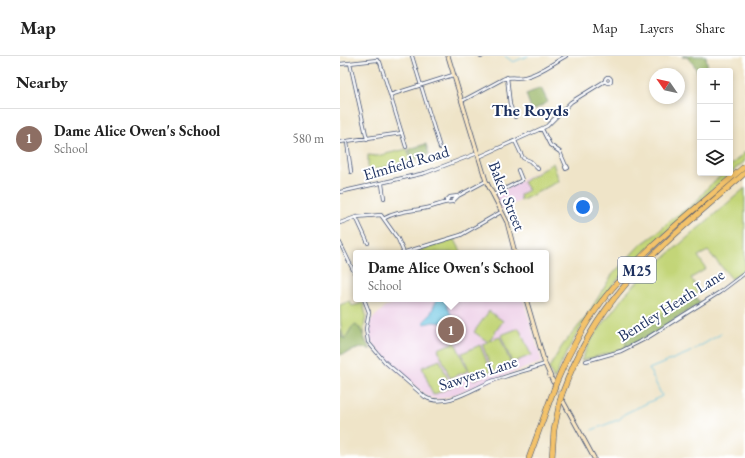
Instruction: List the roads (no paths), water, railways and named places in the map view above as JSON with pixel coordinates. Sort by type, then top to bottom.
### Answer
[{"type":"highway","name":"M25","points":[[529,458],[555,383],[581,333],[617,283],[650,250],[745,166]]},
{"type":"highway","name":"M25","points":[[552,458],[554,430],[562,401],[562,394],[582,345],[600,316],[622,287],[656,251],[745,173]]},
{"type":"street","points":[[412,56],[440,148]]},
{"type":"street","name":"Baker Street","points":[[448,56],[486,181],[492,196],[508,225],[514,250]]},
{"type":"street","points":[[461,102],[507,77],[520,78],[534,74],[566,56]]},
{"type":"street","points":[[340,64],[379,61],[406,147]]},
{"type":"street","points":[[350,63],[367,139]]},
{"type":"street","points":[[390,95],[453,75]]},
{"type":"street","points":[[507,77],[510,105],[515,116]]},
{"type":"street","name":"Elmfield Road","points":[[340,192],[382,184],[424,173],[479,155],[515,141],[542,129],[551,123],[571,102],[605,82]]},
{"type":"street","points":[[542,129],[550,145],[560,152],[566,166]]},
{"type":"street","points":[[340,142],[402,133]]},
{"type":"street","points":[[515,141],[524,158],[530,161],[538,169]]},
{"type":"street","points":[[347,142],[351,172]]},
{"type":"street","points":[[492,196],[522,180],[518,170]]},
{"type":"street","points":[[385,218],[393,214],[452,202],[458,196],[486,181]]},
{"type":"street","points":[[382,184],[384,198]]},
{"type":"street","points":[[446,202],[451,196],[458,196]]},
{"type":"street","points":[[413,250],[461,235],[501,212]]},
{"type":"street","points":[[340,223],[356,217],[380,214],[385,218],[401,250]]},
{"type":"street","points":[[356,217],[368,243]]},
{"type":"street","points":[[340,243],[353,268]]},
{"type":"street","name":"Bentley Heath Lane","points":[[586,361],[621,352],[647,338],[720,292],[745,273]]},
{"type":"street","name":"Sawyers Lane","points":[[365,302],[369,312],[366,329],[368,342],[385,362],[425,397],[431,400],[442,400],[455,396],[491,381],[545,364]]},
{"type":"street","points":[[527,302],[545,364],[555,383]]},
{"type":"street","points":[[562,401],[594,458]]},
{"type":"water","points":[[436,302],[445,302],[454,321],[453,324],[433,322],[425,324],[423,322],[430,315]]},
{"type":"waterway","points":[[505,56],[513,62],[528,56]]},
{"type":"waterway","points":[[592,430],[620,419],[624,414],[662,396],[649,369],[688,353],[721,334]]},
{"type":"tunnel","points":[[555,386],[562,398]]},
{"type":"place","name":"Dame Alice Owen's School","points":[[451,330]]},
{"type":"district","name":"The Royds","points":[[530,110]]}]
